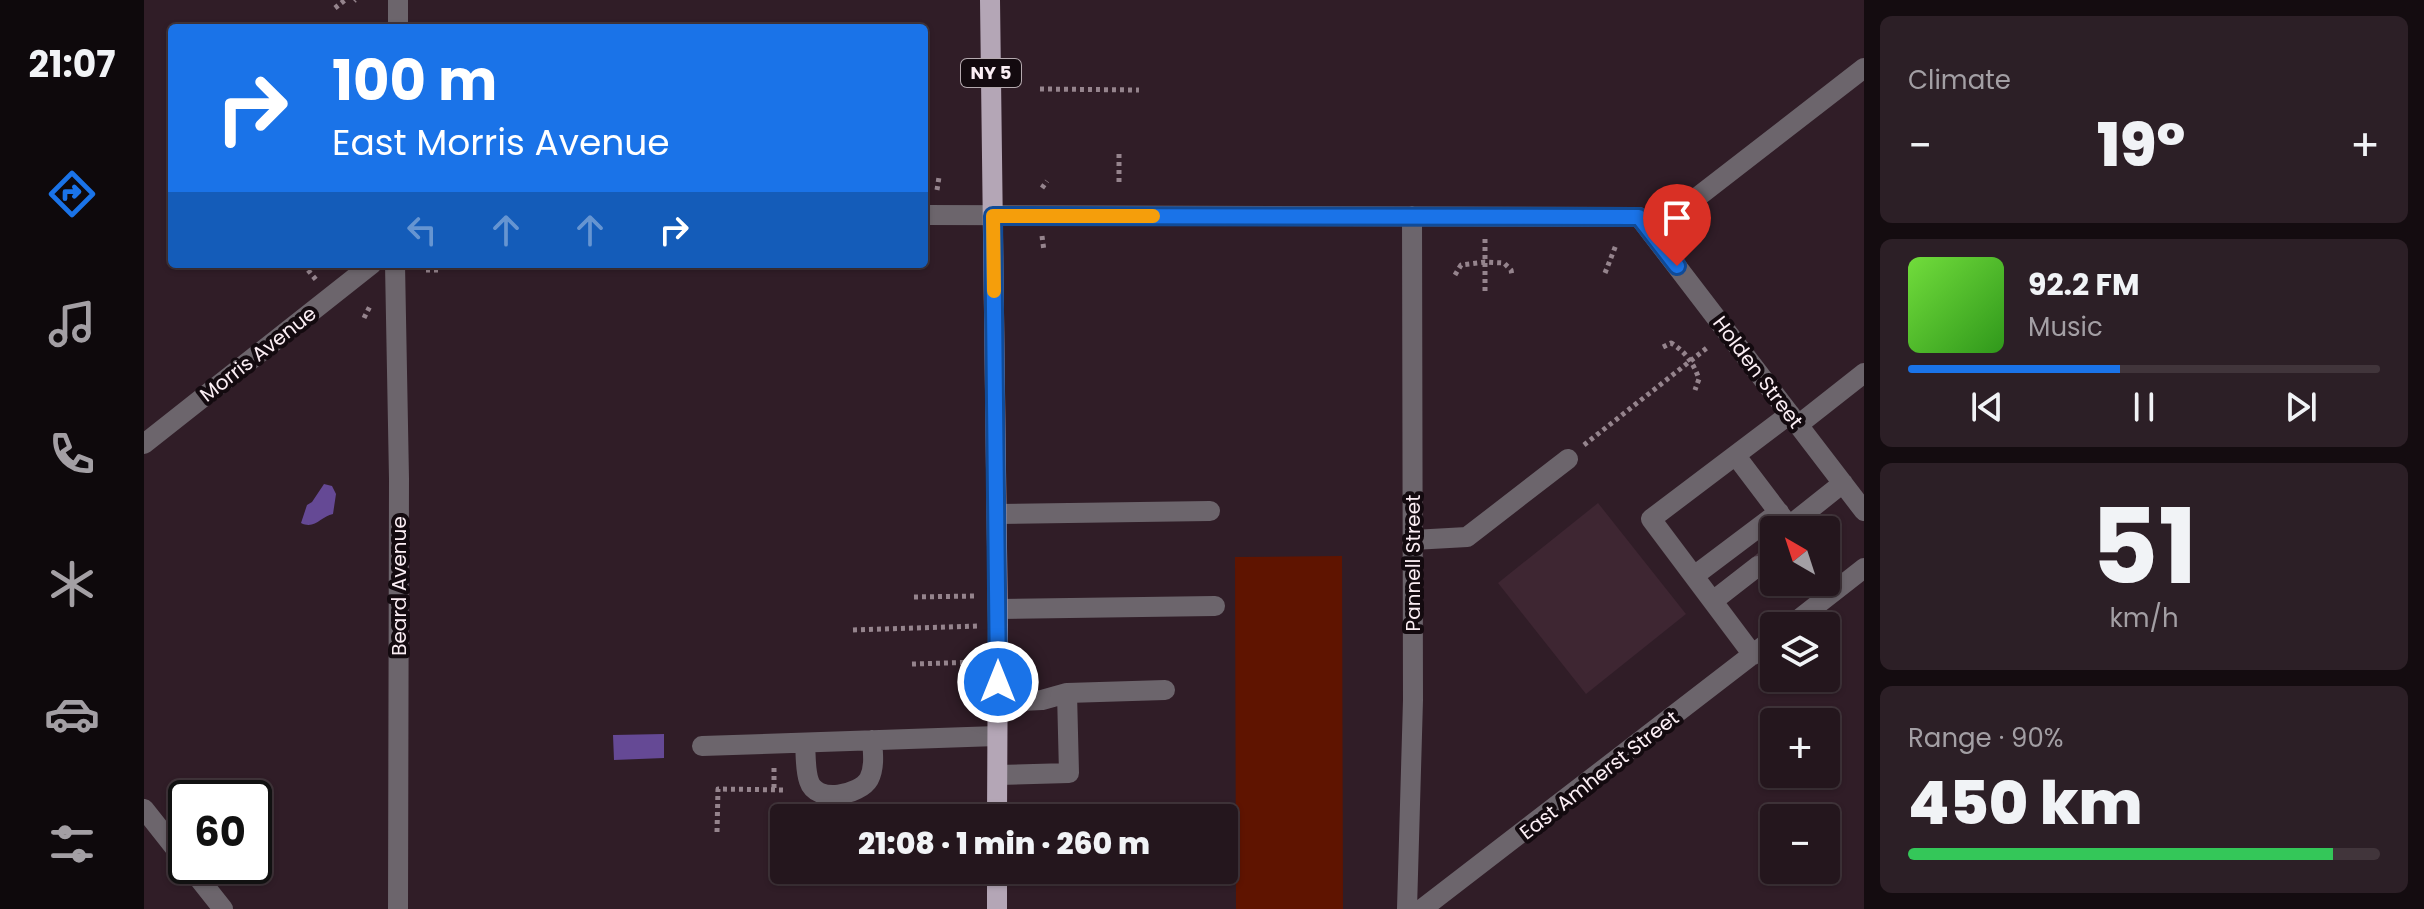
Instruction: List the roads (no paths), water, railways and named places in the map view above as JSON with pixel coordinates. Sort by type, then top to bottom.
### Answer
[{"type":"main road","name":"NY 5","points":[[990,0],[998,609],[997,804]]},
{"type":"main road","points":[[997,884],[997,909]]},
{"type":"street","points":[[397,1],[398,24]]},
{"type":"street","points":[[928,215],[1639,217],[1651,233],[1864,68]]},
{"type":"street","name":"Pannell Street","points":[[1407,909],[1412,804],[1412,216]]},
{"type":"street","name":"Holden Street","points":[[1651,233],[1864,511]]},
{"type":"street","name":"Morris Avenue","points":[[144,444],[367,268]]},
{"type":"street","name":"Beard Avenue","points":[[395,268],[399,479],[398,909]]},
{"type":"street","points":[[1753,655],[1651,519],[1736,456],[1864,373]]},
{"type":"street","points":[[1736,456],[1782,516]]},
{"type":"street","points":[[1413,540],[1467,537],[1568,459]]},
{"type":"street","points":[[1797,516],[1843,483]]},
{"type":"street","points":[[997,514],[1210,511]]},
{"type":"street","points":[[1694,576],[1760,538]]},
{"type":"street","points":[[1713,601],[1758,566]]},
{"type":"street","points":[[1840,577],[1864,568]]},
{"type":"street","points":[[1803,612],[1817,596]]},
{"type":"street","points":[[998,609],[1215,606]]},
{"type":"street","name":"East Amherst Street","points":[[1422,909],[1760,649]]},
{"type":"street","points":[[997,702],[1042,700],[1067,693],[1165,690]]},
{"type":"street","points":[[998,775],[1069,773],[1067,693]]},
{"type":"street","points":[[702,746],[997,736]]},
{"type":"street","points":[[805,743],[809,783],[824,794],[849,793],[858,791],[868,781],[873,767],[872,740]]},
{"type":"street","points":[[144,809],[168,839]]},
{"type":"street","points":[[204,884],[223,909]]}]
